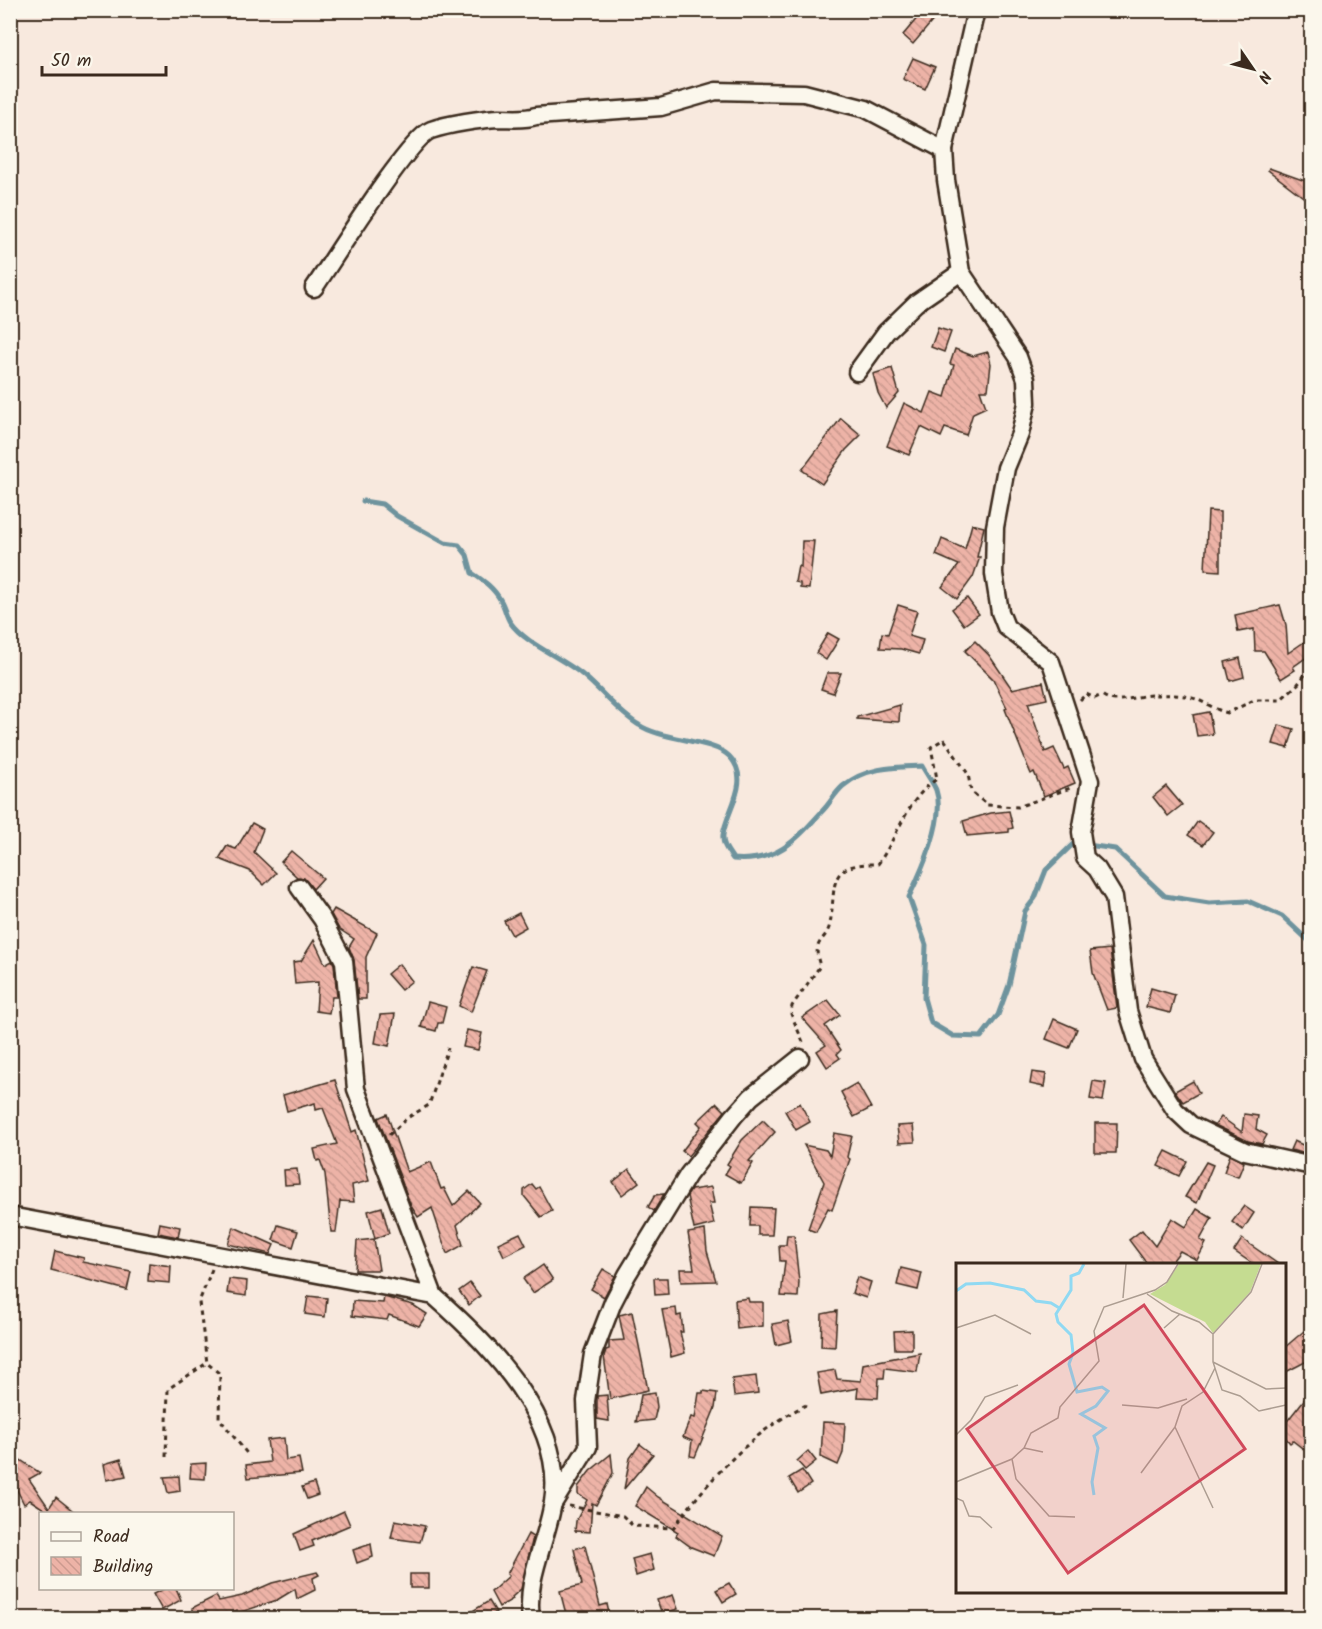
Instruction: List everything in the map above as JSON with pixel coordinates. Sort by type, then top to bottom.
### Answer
[{"type":"street","points":[[976,10],[944,150],[946,180],[961,272],[1018,357],[1026,379],[1027,403],[1020,434],[1006,468],[995,527],[994,574],[1000,612],[1006,627],[1051,662],[1090,781],[1081,832],[1085,858],[1097,869],[1114,897],[1128,1011],[1143,1059],[1175,1110],[1191,1125],[1245,1151],[1311,1166]]},
{"type":"street","points":[[314,288],[384,184],[419,139],[430,130],[498,118],[526,119],[536,116],[661,107],[716,91],[804,93],[866,109],[944,150]]},
{"type":"street","points":[[857,372],[886,332],[916,303],[961,272]]},
{"type":"street","points":[[299,887],[322,919],[344,961],[356,1089],[434,1296],[476,1334],[530,1403],[549,1452],[555,1481],[554,1503],[531,1588],[528,1603],[531,1618]]},
{"type":"street","points":[[554,1503],[588,1447],[586,1401],[593,1354],[609,1311],[627,1275],[688,1175],[734,1116],[751,1097],[800,1058]]},
{"type":"street","points":[[10,1216],[434,1296]]},
{"type":"path","points":[[1078,704],[1086,694],[1095,698],[1102,695],[1110,702],[1137,696],[1176,696],[1190,697],[1216,710],[1228,713],[1254,700],[1280,700],[1298,684],[1311,665]]},
{"type":"path","points":[[800,1058],[807,1050],[791,1014],[792,1006],[820,966],[816,954],[817,944],[830,926],[832,888],[840,874],[851,865],[878,864],[889,849],[915,799],[925,786],[937,779],[931,747],[944,739],[968,774],[971,791],[987,805],[1018,807],[1090,781]]},
{"type":"path","points":[[377,1146],[407,1118],[429,1106],[448,1048]]},
{"type":"path","points":[[218,1257],[199,1302],[207,1363],[220,1374],[219,1418],[249,1456]]},
{"type":"path","points":[[166,1457],[168,1389],[207,1363]]},
{"type":"path","points":[[554,1503],[623,1516],[633,1526],[673,1528],[698,1495],[753,1439],[786,1415],[806,1405]]},
{"type":"building","points":[[924,10],[942,10],[913,44],[903,35]]},
{"type":"building","points":[[913,58],[935,67],[925,89],[903,79]]},
{"type":"building","points":[[1269,168],[1311,183],[1311,203],[1268,170]]},
{"type":"building","points":[[938,328],[951,332],[944,352],[931,347]]},
{"type":"building","points":[[955,349],[973,356],[988,352],[991,364],[988,390],[980,390],[986,407],[973,413],[966,435],[945,428],[941,437],[921,427],[909,455],[887,446],[904,403],[924,413],[932,392],[945,397],[954,365],[950,364]]},
{"type":"building","points":[[892,368],[899,393],[886,408],[878,393],[873,374]]},
{"type":"building","points":[[841,418],[861,435],[846,450],[822,484],[802,470]]},
{"type":"building","points":[[1208,511],[1220,512],[1220,571],[1205,570]]},
{"type":"building","points":[[972,524],[984,527],[977,557],[980,557],[973,577],[957,599],[942,587],[959,565],[936,555],[942,539],[965,549]]},
{"type":"building","points":[[802,541],[814,541],[809,589],[800,588],[800,583],[795,582],[798,566],[801,567]]},
{"type":"building","points":[[967,598],[979,614],[964,625],[952,609]]},
{"type":"building","points":[[898,605],[917,611],[909,636],[923,640],[919,654],[901,649],[880,648],[882,633],[888,634]]},
{"type":"building","points":[[1280,605],[1286,625],[1288,653],[1307,640],[1311,647],[1311,654],[1293,667],[1295,670],[1281,679],[1264,651],[1255,651],[1254,629],[1238,632],[1235,615]]},
{"type":"building","points":[[828,633],[839,639],[826,660],[816,653]]},
{"type":"building","points":[[975,641],[989,655],[1012,689],[1043,682],[1047,699],[1028,703],[1045,752],[1054,748],[1064,769],[1068,767],[1075,783],[1044,796],[1034,772],[1031,774],[1005,709],[1007,708],[993,679],[965,651]]},
{"type":"building","points":[[1240,658],[1244,677],[1230,681],[1225,662]]},
{"type":"building","points":[[827,673],[841,673],[833,693],[821,689]]},
{"type":"building","points":[[900,705],[899,722],[857,719],[857,717]]},
{"type":"building","points":[[1209,712],[1213,734],[1197,736],[1193,715]]},
{"type":"building","points":[[1279,725],[1294,729],[1288,748],[1273,744]]},
{"type":"building","points":[[1166,786],[1182,805],[1168,816],[1153,797]]},
{"type":"building","points":[[1009,811],[1013,828],[1009,829],[1009,832],[967,836],[963,821],[991,813]]},
{"type":"building","points":[[1198,821],[1213,832],[1203,845],[1188,835]]},
{"type":"building","points":[[252,823],[263,829],[254,852],[276,873],[264,885],[250,871],[219,859],[227,846],[236,849]]},
{"type":"building","points":[[291,851],[323,878],[313,889],[304,878],[297,877],[281,862]]},
{"type":"building","points":[[334,909],[377,933],[366,957],[366,999],[358,999],[354,960],[349,947],[354,939],[339,929],[331,914]]},
{"type":"building","points":[[519,913],[526,927],[512,935],[504,921]]},
{"type":"building","points":[[314,940],[325,964],[332,960],[334,964],[337,997],[332,997],[329,1013],[316,1011],[318,982],[295,984],[293,962],[301,961]]},
{"type":"building","points":[[1110,949],[1117,1008],[1107,1010],[1093,973],[1090,951]]},
{"type":"building","points":[[399,964],[412,981],[401,990],[387,974]]},
{"type":"building","points":[[473,967],[487,971],[471,1012],[459,1006]]},
{"type":"building","points":[[1151,988],[1175,995],[1170,1013],[1146,1007]]},
{"type":"building","points":[[828,1000],[840,1015],[825,1026],[841,1050],[837,1054],[840,1058],[827,1067],[817,1051],[826,1045],[802,1018]]},
{"type":"building","points":[[428,1002],[446,1007],[442,1023],[438,1023],[436,1031],[421,1027]]},
{"type":"building","points":[[395,1014],[389,1046],[375,1043],[380,1015]]},
{"type":"building","points":[[1054,1019],[1077,1029],[1069,1048],[1046,1039]]},
{"type":"building","points":[[467,1030],[482,1033],[478,1050],[463,1047]]},
{"type":"building","points":[[1032,1072],[1046,1074],[1044,1087],[1030,1084]]},
{"type":"building","points":[[335,1080],[352,1132],[356,1130],[369,1181],[352,1185],[354,1202],[340,1201],[336,1232],[331,1232],[325,1174],[320,1160],[317,1161],[314,1149],[337,1144],[323,1108],[316,1110],[315,1103],[287,1111],[283,1095]]},
{"type":"building","points":[[1093,1081],[1106,1083],[1103,1101],[1090,1099]]},
{"type":"building","points":[[1193,1081],[1199,1093],[1183,1102],[1175,1091]]},
{"type":"building","points":[[857,1083],[871,1108],[854,1117],[841,1092]]},
{"type":"building","points":[[717,1103],[725,1111],[688,1156],[682,1151],[701,1126],[697,1122]]},
{"type":"building","points":[[800,1103],[810,1122],[796,1130],[785,1111]]},
{"type":"building","points":[[387,1114],[407,1172],[431,1162],[441,1189],[444,1188],[453,1206],[469,1191],[480,1203],[457,1225],[463,1245],[447,1254],[432,1208],[418,1217],[411,1206],[378,1118]]},
{"type":"building","points":[[1244,1114],[1258,1116],[1256,1129],[1267,1135],[1262,1144],[1248,1141],[1215,1125],[1221,1117],[1242,1132]]},
{"type":"building","points":[[763,1120],[775,1132],[749,1161],[753,1163],[741,1183],[725,1174],[730,1166],[727,1164],[742,1140]]},
{"type":"building","points":[[1095,1123],[1117,1123],[1116,1153],[1095,1153]]},
{"type":"building","points":[[913,1125],[915,1142],[899,1143],[897,1126]]},
{"type":"building","points":[[834,1133],[852,1136],[847,1157],[850,1159],[832,1210],[828,1208],[816,1232],[808,1229],[824,1182],[804,1145],[826,1150],[830,1156]]},
{"type":"building","points":[[1294,1141],[1305,1146],[1303,1153],[1290,1150]]},
{"type":"building","points":[[1166,1151],[1187,1161],[1179,1176],[1158,1166]]},
{"type":"building","points":[[1230,1155],[1244,1162],[1238,1177],[1224,1172]]},
{"type":"building","points":[[1206,1162],[1213,1165],[1197,1203],[1185,1197]]},
{"type":"building","points":[[297,1169],[299,1184],[285,1185],[284,1170]]},
{"type":"building","points":[[629,1169],[639,1182],[622,1195],[613,1182]]},
{"type":"building","points":[[532,1184],[536,1189],[539,1187],[552,1211],[541,1217],[524,1196],[524,1190]]},
{"type":"building","points":[[711,1187],[714,1203],[709,1203],[714,1224],[694,1229],[687,1196],[691,1190]]},
{"type":"building","points":[[664,1194],[654,1211],[648,1207],[655,1195]]},
{"type":"building","points":[[1244,1206],[1254,1213],[1243,1230],[1232,1222]]},
{"type":"building","points":[[382,1207],[389,1233],[375,1239],[368,1211]]},
{"type":"building","points":[[751,1207],[774,1208],[772,1235],[758,1235],[758,1226],[750,1226]]},
{"type":"building","points":[[1197,1209],[1212,1218],[1200,1240],[1206,1243],[1197,1260],[1180,1251],[1171,1263],[1146,1263],[1129,1240],[1142,1230],[1155,1246],[1172,1218],[1186,1227]]},
{"type":"building","points":[[160,1223],[180,1227],[178,1237],[158,1233]]},
{"type":"building","points":[[278,1225],[298,1231],[293,1247],[273,1240]]},
{"type":"building","points":[[234,1227],[274,1245],[270,1254],[228,1244]]},
{"type":"building","points":[[705,1230],[707,1251],[716,1281],[681,1282],[680,1269],[694,1269],[688,1233]]},
{"type":"building","points":[[520,1233],[526,1245],[504,1256],[498,1243]]},
{"type":"building","points":[[787,1235],[794,1235],[799,1282],[798,1297],[781,1296],[785,1261],[780,1261],[779,1245],[786,1245]]},
{"type":"building","points":[[374,1239],[379,1270],[355,1270],[357,1241]]},
{"type":"building","points":[[1242,1239],[1277,1263],[1252,1263],[1234,1251]]},
{"type":"building","points":[[55,1251],[84,1258],[83,1262],[131,1272],[127,1290],[51,1270]]},
{"type":"building","points":[[149,1263],[171,1266],[170,1283],[148,1281]]},
{"type":"building","points":[[543,1265],[553,1280],[533,1293],[523,1279]]},
{"type":"building","points":[[901,1268],[922,1273],[918,1290],[897,1285]]},
{"type":"building","points":[[603,1269],[615,1276],[604,1297],[591,1289]]},
{"type":"building","points":[[857,1277],[871,1282],[866,1298],[852,1293]]},
{"type":"building","points":[[654,1278],[667,1278],[668,1294],[655,1295]]},
{"type":"building","points":[[229,1279],[247,1281],[246,1296],[227,1293]]},
{"type":"building","points":[[470,1283],[480,1296],[469,1305],[459,1291]]},
{"type":"building","points":[[308,1296],[327,1298],[325,1317],[305,1314]]},
{"type":"building","points":[[384,1297],[413,1305],[427,1314],[419,1326],[389,1315],[387,1320],[352,1316],[353,1301],[383,1303]]},
{"type":"building","points":[[748,1298],[749,1302],[763,1302],[763,1326],[737,1329],[735,1300]]},
{"type":"building","points":[[676,1308],[677,1316],[681,1315],[683,1332],[680,1332],[685,1353],[671,1357],[662,1310]]},
{"type":"building","points":[[837,1311],[835,1347],[821,1346],[822,1314]]},
{"type":"building","points":[[632,1312],[648,1390],[610,1399],[604,1356],[606,1350],[609,1349],[609,1341],[624,1340],[619,1315]]},
{"type":"building","points":[[788,1321],[792,1341],[776,1345],[772,1324]]},
{"type":"building","points":[[1311,1325],[1311,1359],[1286,1372],[1286,1346]]},
{"type":"building","points":[[912,1330],[912,1349],[895,1349],[894,1331]]},
{"type":"building","points":[[920,1353],[917,1372],[885,1368],[884,1378],[879,1378],[878,1398],[857,1397],[858,1388],[821,1395],[817,1373],[835,1370],[837,1379],[861,1381],[863,1364]]},
{"type":"building","points":[[756,1376],[758,1393],[734,1396],[732,1379]]},
{"type":"building","points":[[703,1391],[717,1393],[715,1408],[695,1457],[690,1456],[692,1441],[683,1437],[691,1417],[695,1418],[699,1393]]},
{"type":"building","points":[[1311,1391],[1311,1455],[1286,1438],[1286,1422]]},
{"type":"building","points":[[655,1393],[657,1407],[654,1420],[636,1422],[641,1395]]},
{"type":"building","points":[[607,1395],[609,1421],[597,1419],[597,1396]]},
{"type":"building","points":[[823,1422],[845,1423],[843,1453],[838,1465],[821,1457]]},
{"type":"building","points":[[284,1438],[286,1460],[299,1458],[302,1473],[248,1478],[246,1465],[270,1462],[267,1440]]},
{"type":"building","points":[[640,1444],[653,1454],[624,1489],[630,1458]]},
{"type":"building","points":[[808,1451],[816,1461],[805,1470],[797,1461]]},
{"type":"building","points":[[10,1453],[40,1473],[29,1479],[49,1508],[56,1497],[75,1512],[46,1512],[30,1500],[24,1504],[16,1488],[10,1494]]},
{"type":"building","points":[[611,1454],[613,1473],[596,1505],[592,1503],[590,1532],[575,1531],[576,1521],[587,1500],[578,1494],[578,1487],[590,1471]]},
{"type":"building","points":[[121,1459],[126,1476],[107,1480],[104,1464]]},
{"type":"building","points":[[206,1463],[205,1479],[190,1478],[191,1464]]},
{"type":"building","points":[[802,1470],[811,1484],[798,1493],[789,1478]]},
{"type":"building","points":[[179,1476],[180,1491],[168,1493],[164,1477]]},
{"type":"building","points":[[314,1483],[318,1495],[307,1499],[302,1487]]},
{"type":"building","points":[[646,1487],[658,1497],[722,1536],[714,1556],[691,1547],[676,1536],[678,1532],[635,1506]]},
{"type":"building","points":[[344,1511],[350,1525],[312,1541],[314,1546],[300,1551],[294,1534]]},
{"type":"building","points":[[395,1520],[425,1526],[420,1542],[391,1538]]},
{"type":"building","points":[[528,1534],[533,1537],[521,1589],[512,1597],[513,1599],[499,1607],[491,1592],[509,1576],[507,1574]]},
{"type":"building","points":[[371,1544],[373,1557],[357,1563],[353,1550]]},
{"type":"building","points":[[585,1546],[600,1606],[607,1604],[610,1618],[567,1618],[560,1591],[582,1585],[574,1549]]},
{"type":"building","points":[[650,1554],[654,1570],[636,1576],[632,1559]]},
{"type":"building","points":[[317,1572],[319,1575],[313,1578],[315,1590],[297,1599],[295,1589],[277,1600],[238,1613],[237,1610],[223,1618],[198,1618],[192,1608],[216,1596],[219,1601],[242,1596],[272,1583]]},
{"type":"building","points":[[410,1574],[429,1574],[429,1588],[410,1588]]},
{"type":"building","points":[[729,1583],[736,1594],[723,1602],[716,1590]]},
{"type":"building","points":[[162,1590],[177,1590],[181,1600],[162,1610],[153,1594]]},
{"type":"building","points":[[673,1595],[678,1609],[662,1614],[657,1600]]},
{"type":"building","points":[[489,1601],[496,1612],[487,1618],[461,1618]]},
{"type":"waterway","points":[[363,501],[382,504],[397,516],[445,543],[459,545],[467,555],[472,573],[495,592],[509,620],[517,630],[576,670],[631,720],[649,730],[711,747],[729,756],[736,765],[739,775],[736,796],[725,826],[723,842],[733,859],[762,857],[785,847],[805,830],[840,788],[861,775],[881,769],[922,766],[936,790],[938,815],[931,845],[909,897],[926,945],[924,998],[931,1023],[953,1036],[981,1037],[998,1015],[1009,985],[1025,911],[1035,898],[1046,870],[1074,843],[1115,849],[1165,896],[1209,903],[1248,901],[1282,916],[1312,944]]}]
